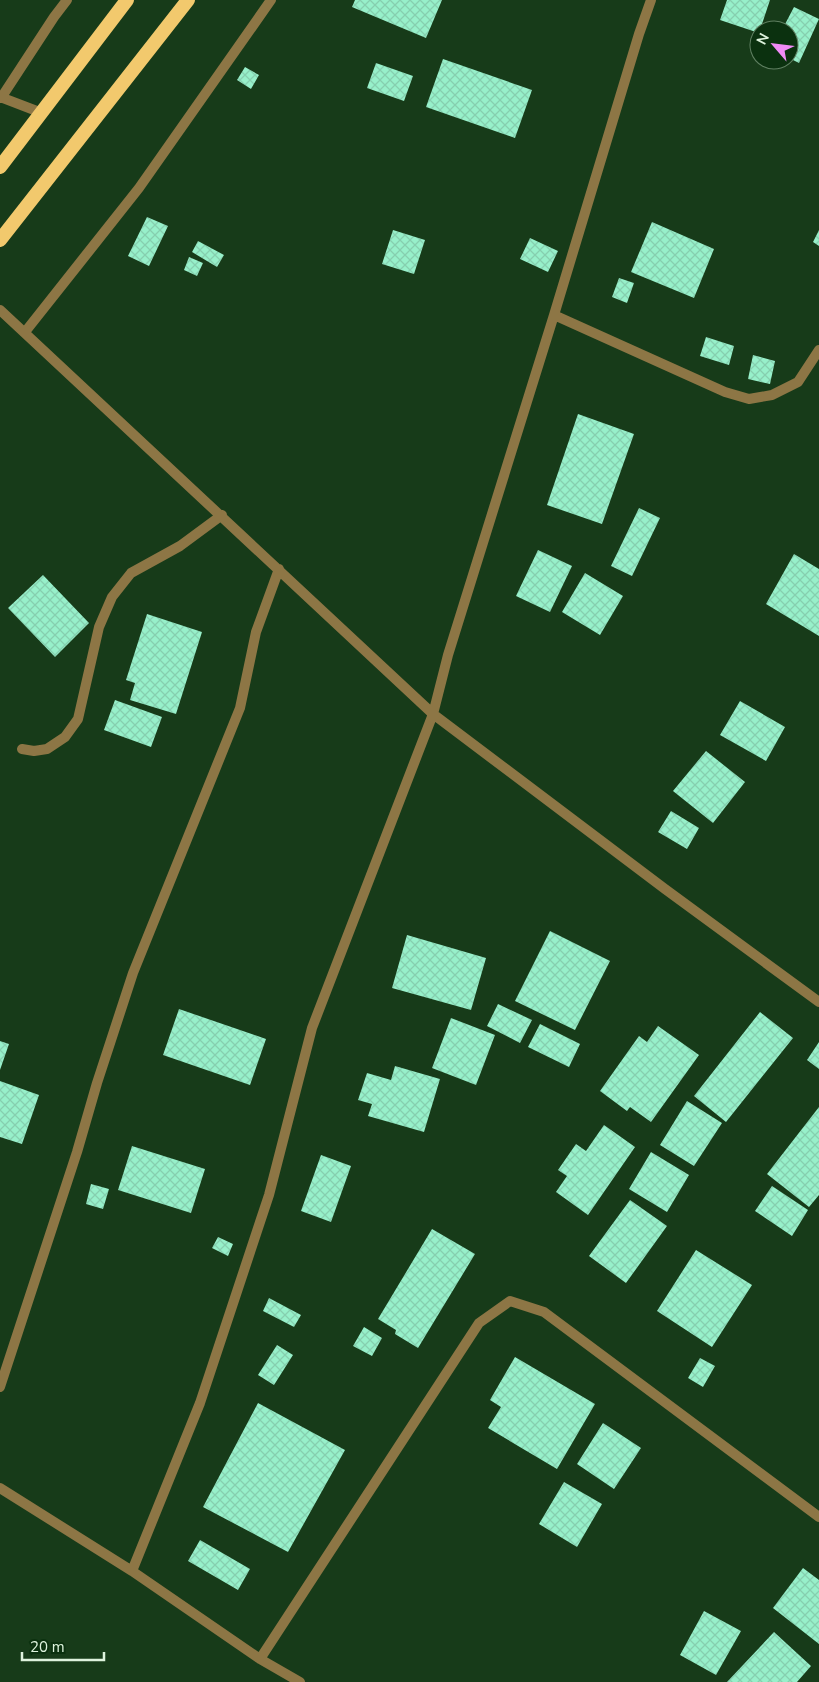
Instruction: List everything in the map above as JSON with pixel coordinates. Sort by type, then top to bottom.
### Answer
[{"type":"highway","points":[[0,167],[127,0]]},
{"type":"highway","points":[[0,240],[188,0]]},
{"type":"street","points":[[42,113],[1,97],[66,0]]},
{"type":"street","points":[[26,332],[139,188],[271,0]]},
{"type":"street","points":[[132,1571],[200,1403],[266,1205],[312,1028],[434,714],[448,655],[651,0]]},
{"type":"street","points":[[0,310],[26,332],[434,714],[665,889],[819,1002]]},
{"type":"street","points":[[554,315],[725,392],[749,399],[772,396],[798,382],[819,350]]},
{"type":"street","points":[[22,749],[34,751],[47,750],[65,737],[78,719],[99,627],[112,596],[131,573],[180,546],[222,515]]},
{"type":"street","points":[[0,1387],[133,973],[240,708],[256,632],[279,569]]},
{"type":"street","points":[[260,1658],[479,1323],[510,1301],[544,1312],[819,1517]]},
{"type":"street","points":[[0,1488],[132,1571],[260,1658],[300,1682]]},
{"type":"building","points":[[355,0],[442,0],[426,38],[352,7]]},
{"type":"building","points":[[727,0],[770,0],[763,20],[749,20],[749,30],[720,20]]},
{"type":"building","points":[[794,7],[819,19],[799,63],[799,20],[787,20]]},
{"type":"building","points":[[443,59],[532,90],[515,138],[426,107]]},
{"type":"building","points":[[376,63],[413,76],[404,101],[367,88]]},
{"type":"building","points":[[245,67],[259,75],[251,89],[237,80]]},
{"type":"building","points":[[147,217],[168,226],[149,266],[128,256]]},
{"type":"building","points":[[652,222],[714,249],[694,298],[631,272]]},
{"type":"building","points":[[393,230],[425,240],[414,274],[382,264]]},
{"type":"building","points":[[819,230],[819,246],[813,242]]},
{"type":"building","points":[[530,238],[558,251],[548,272],[520,259]]},
{"type":"building","points":[[198,241],[224,255],[217,267],[192,252]]},
{"type":"building","points":[[189,257],[203,263],[197,276],[184,270]]},
{"type":"building","points":[[619,278],[634,283],[627,303],[612,297]]},
{"type":"building","points":[[706,337],[734,346],[729,365],[700,356]]},
{"type":"building","points":[[753,355],[775,361],[770,384],[748,379]]},
{"type":"building","points":[[578,414],[634,434],[602,524],[547,505]]},
{"type":"building","points":[[639,508],[660,518],[632,576],[611,566]]},
{"type":"building","points":[[538,550],[572,566],[550,612],[516,596]]},
{"type":"building","points":[[794,554],[819,569],[819,636],[766,604]]},
{"type":"building","points":[[585,573],[623,596],[600,635],[562,612]]},
{"type":"building","points":[[43,575],[89,623],[55,657],[8,608]]},
{"type":"building","points":[[147,614],[202,632],[176,714],[130,700],[135,683],[126,680]]},
{"type":"building","points":[[115,700],[162,717],[151,747],[104,730]]},
{"type":"building","points":[[740,701],[785,727],[766,761],[720,735]]},
{"type":"building","points":[[706,751],[745,782],[713,823],[673,791]]},
{"type":"building","points":[[671,811],[699,828],[687,849],[658,832]]},
{"type":"building","points":[[550,931],[610,961],[575,1030],[515,1001]]},
{"type":"building","points":[[407,935],[486,958],[471,1010],[392,988]]},
{"type":"building","points":[[498,1004],[532,1020],[520,1043],[487,1026]]},
{"type":"building","points":[[179,1009],[266,1039],[250,1085],[163,1055]]},
{"type":"building","points":[[760,1012],[793,1038],[726,1122],[694,1096]]},
{"type":"building","points":[[451,1018],[495,1035],[476,1085],[432,1068]]},
{"type":"building","points":[[540,1024],[580,1044],[569,1067],[528,1047]]},
{"type":"building","points":[[658,1026],[699,1055],[651,1122],[630,1107],[627,1111],[600,1091],[639,1036],[647,1042]]},
{"type":"building","points":[[0,1041],[9,1044],[0,1070]]},
{"type":"building","points":[[819,1042],[819,1069],[807,1060]]},
{"type":"building","points":[[395,1066],[440,1079],[424,1132],[368,1116],[372,1104],[358,1100],[367,1073],[391,1080]]},
{"type":"building","points":[[0,1081],[39,1095],[22,1144],[0,1137]]},
{"type":"building","points":[[687,1101],[722,1123],[694,1166],[660,1145]]},
{"type":"building","points":[[819,1107],[819,1195],[809,1207],[767,1174]]},
{"type":"building","points":[[604,1125],[635,1147],[588,1215],[556,1192],[567,1176],[558,1170],[576,1144],[586,1151]]},
{"type":"building","points":[[132,1146],[205,1169],[191,1213],[118,1190]]},
{"type":"building","points":[[651,1152],[689,1175],[667,1212],[629,1189]]},
{"type":"building","points":[[321,1155],[351,1166],[331,1222],[301,1211]]},
{"type":"building","points":[[91,1184],[109,1189],[103,1209],[86,1204]]},
{"type":"building","points":[[772,1186],[808,1210],[792,1236],[755,1211]]},
{"type":"building","points":[[630,1200],[667,1226],[626,1283],[589,1256]]},
{"type":"building","points":[[432,1229],[475,1254],[418,1348],[395,1334],[396,1330],[378,1319]]},
{"type":"building","points":[[218,1237],[233,1244],[228,1256],[212,1248]]},
{"type":"building","points":[[696,1250],[752,1285],[712,1347],[657,1311]]},
{"type":"building","points":[[269,1298],[301,1315],[294,1327],[263,1311]]},
{"type":"building","points":[[364,1327],[382,1338],[372,1356],[353,1346]]},
{"type":"building","points":[[277,1345],[293,1355],[274,1385],[258,1375]]},
{"type":"building","points":[[515,1357],[595,1404],[557,1469],[488,1428],[501,1407],[490,1400]]},
{"type":"building","points":[[700,1358],[715,1366],[703,1387],[688,1378]]},
{"type":"building","points":[[258,1403],[345,1450],[288,1552],[203,1507]]},
{"type":"building","points":[[603,1423],[641,1448],[614,1489],[577,1464]]},
{"type":"building","points":[[564,1482],[602,1504],[577,1547],[539,1524]]},
{"type":"building","points":[[200,1540],[250,1569],[238,1590],[188,1561]]},
{"type":"building","points":[[803,1568],[819,1580],[819,1644],[773,1608]]},
{"type":"building","points":[[704,1611],[741,1631],[716,1675],[680,1655]]},
{"type":"building","points":[[774,1632],[811,1666],[797,1682],[727,1682]]}]
